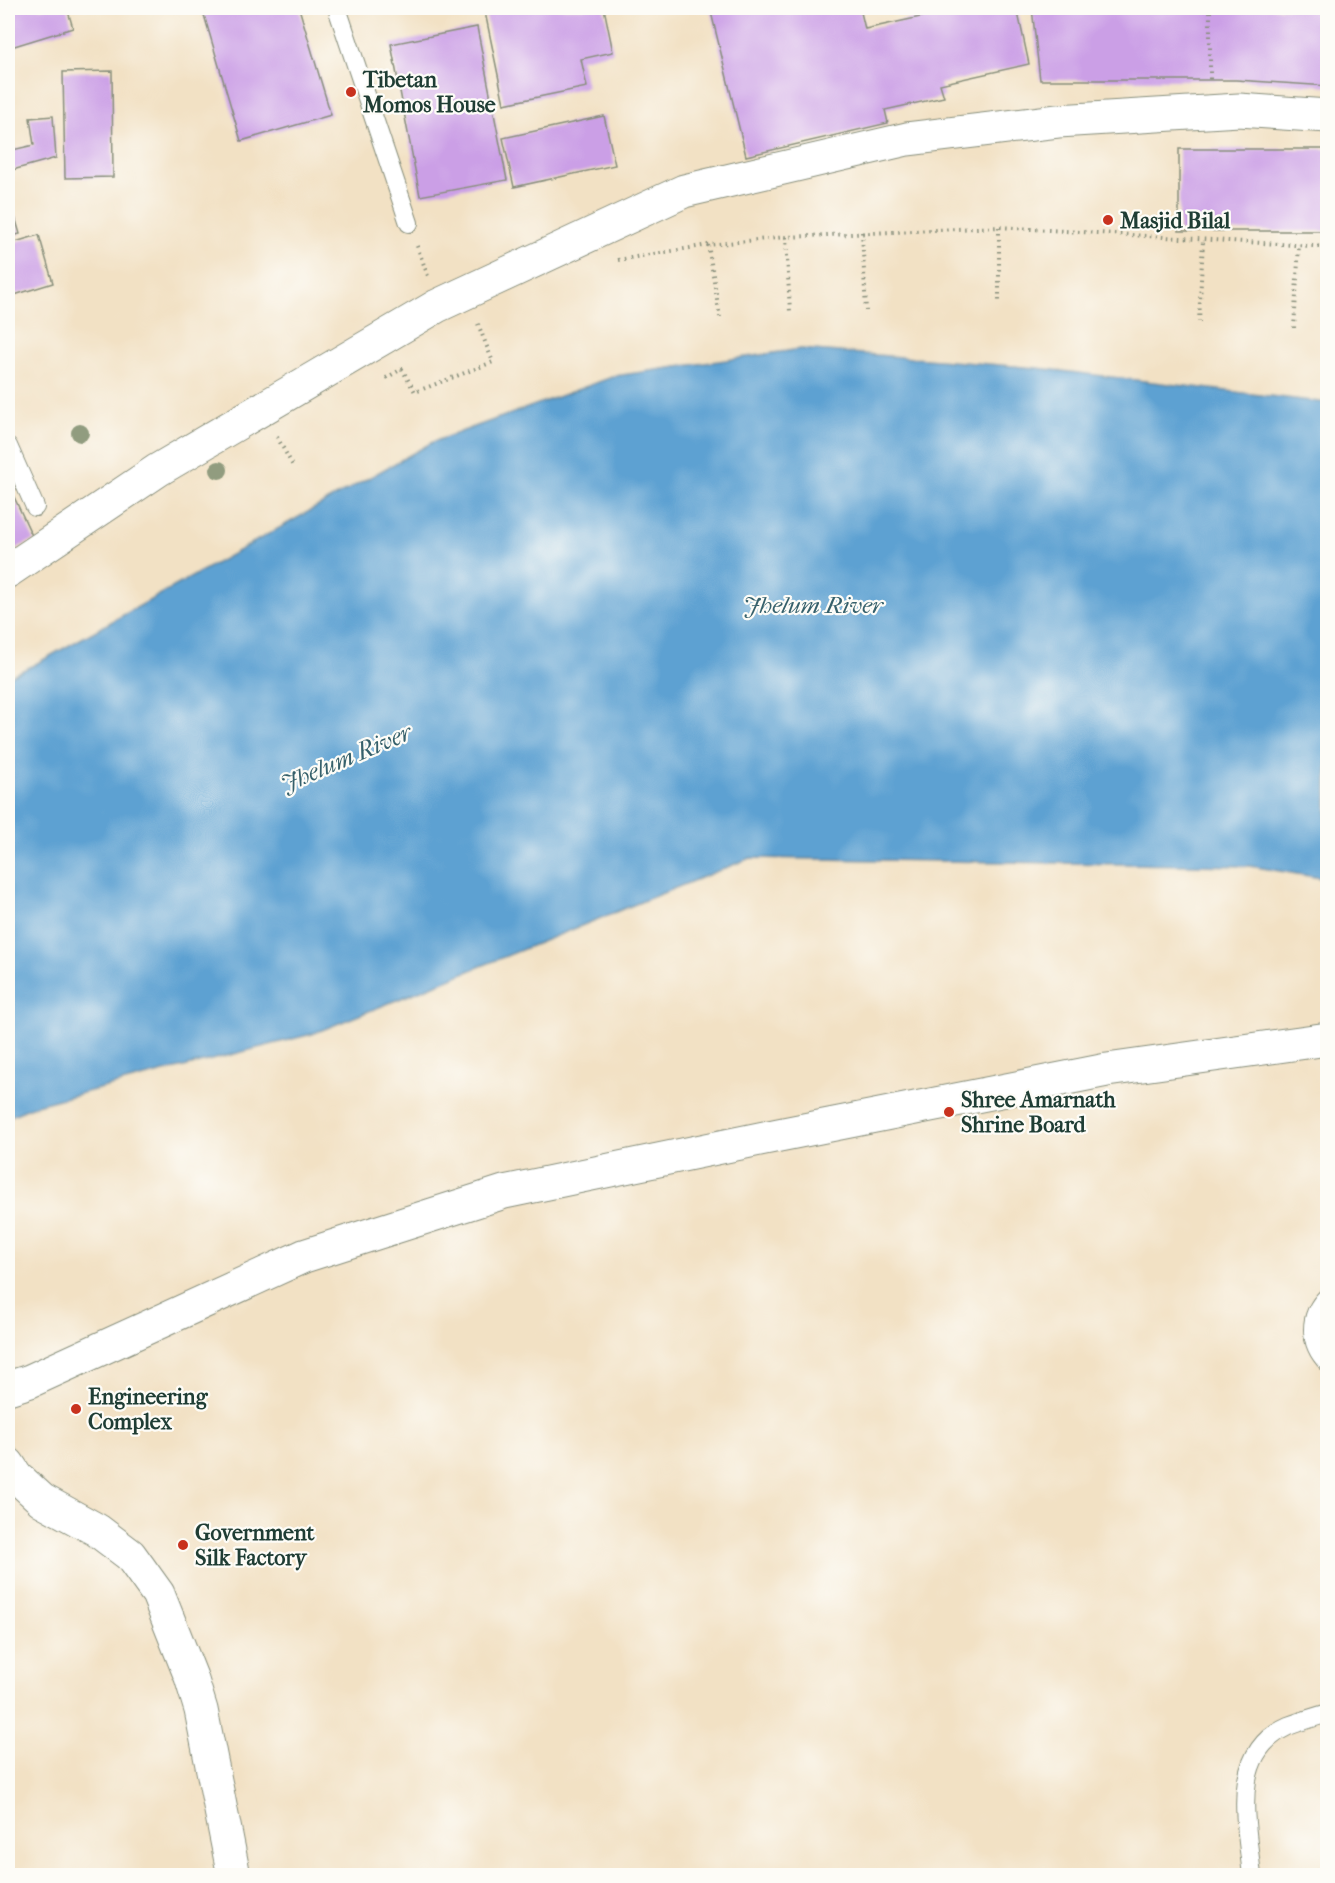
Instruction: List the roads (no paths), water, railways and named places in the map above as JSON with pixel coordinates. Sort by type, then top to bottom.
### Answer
[{"type":"street","points":[[8,571],[158,470],[452,299],[684,191],[907,139],[1058,122],[1239,110],[1328,116]]},
{"type":"street","points":[[8,1388],[30,1381],[304,1256],[504,1192],[790,1132],[1107,1070],[1328,1040]]},
{"type":"street","points":[[8,1464],[15,1476],[42,1500],[97,1530],[130,1555],[158,1594],[191,1677],[201,1710],[234,1875]]},
{"type":"lane","points":[[337,8],[409,223]]},
{"type":"lane","points":[[8,446],[35,507]]},
{"type":"lane","points":[[1328,1296],[1318,1308],[1313,1320],[1312,1334],[1317,1349],[1328,1363]]},
{"type":"lane","points":[[1252,1875],[1245,1806],[1248,1770],[1256,1754],[1269,1739],[1287,1727],[1328,1713]]},
{"type":"water","name":"Jhelum River","points":[[801,349],[1037,368],[1327,403],[1327,879],[1250,866],[750,858],[312,1034],[36,1105],[8,1117],[8,677],[34,665],[433,442],[615,376]]},
{"type":"place","name":"Tibetan Momos House","points":[[351,92]]},
{"type":"place","name":"Masjid Bilal","points":[[1108,220]]},
{"type":"place","name":"Shree Amarnath Shrine Board","points":[[949,1112]]},
{"type":"place","name":"Engineering Complex","points":[[76,1409]]},
{"type":"place","name":"Government Silk Factory","points":[[183,1545]]}]
